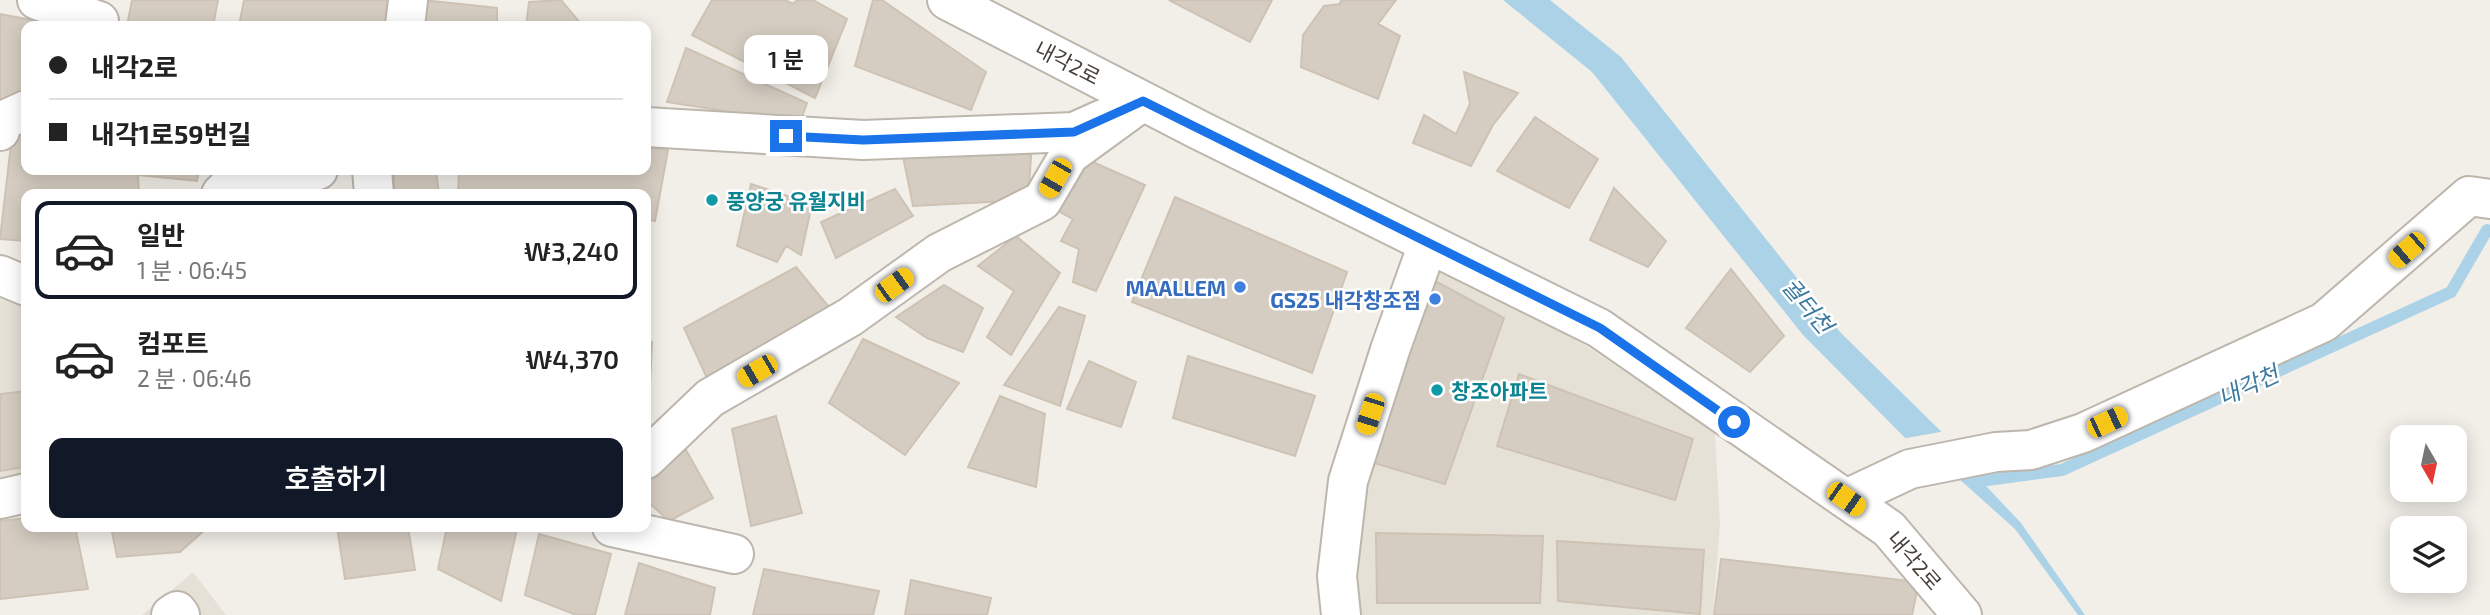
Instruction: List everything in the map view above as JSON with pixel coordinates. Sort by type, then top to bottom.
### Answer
[{"type":"street","points":[[37,0],[100,16]]},
{"type":"street","points":[[406,21],[408,0]]},
{"type":"street","name":"내각2로","points":[[947,0],[1143,101],[1600,328],[1889,529],[1962,615]]},
{"type":"street","points":[[651,127],[863,140],[1074,132],[1143,101]]},
{"type":"street","points":[[651,454],[710,398],[850,317],[939,253],[1042,201],[1069,155],[1143,101]]},
{"type":"street","points":[[0,131],[2,121],[21,112]]},
{"type":"street","points":[[226,189],[304,175]]},
{"type":"street","points":[[1846,499],[1910,469],[1996,452],[2031,450],[2083,433],[2324,322],[2469,196],[2490,199]]},
{"type":"street","points":[[1341,615],[1337,576],[1348,481],[1391,347],[1428,244]]},
{"type":"street","points":[[0,275],[21,284]]},
{"type":"street","points":[[0,499],[21,494]]},
{"type":"street","points":[[635,532],[734,554]]},
{"type":"street","points":[[171,615],[177,611],[180,615]]},
{"type":"shaded area","points":[[1431,262],[1520,302],[1715,432],[1720,524],[1713,615],[1349,615],[1358,469]]},
{"type":"shaded area","points":[[0,295],[21,303],[21,481],[0,487]]},
{"type":"shaded area","points":[[193,572],[226,615],[142,615]]},
{"type":"water","name":"궐터천","points":[[1503,0],[1550,0],[1621,57],[1840,332],[1959,449],[1925,458],[1803,335],[1592,72]]},
{"type":"water","points":[[1972,471],[2021,523],[2085,615],[2078,615],[2015,529],[1958,478]]},
{"type":"pier","points":[[1946,431],[1962,447],[1922,461],[1901,439]]},
{"type":"building","points":[[132,0],[218,0],[214,21],[128,21]]},
{"type":"building","points":[[244,0],[392,0],[390,21],[240,21]]},
{"type":"building","points":[[423,0],[497,8],[497,21],[423,21]]},
{"type":"building","points":[[561,0],[578,21],[527,21],[529,2]]},
{"type":"building","points":[[712,0],[785,0],[793,4],[797,0],[813,0],[847,19],[815,98],[692,35]]},
{"type":"building","points":[[873,0],[882,0],[986,72],[971,110],[855,66]]},
{"type":"building","points":[[1169,0],[1272,0],[1250,42]]},
{"type":"building","points":[[1341,0],[1396,0],[1378,24],[1400,36],[1378,99],[1301,67],[1303,35],[1324,6],[1340,4]]},
{"type":"building","points":[[0,14],[37,21],[21,21],[21,97],[0,112]]},
{"type":"building","points":[[686,48],[807,103],[800,123],[667,102]]},
{"type":"building","points":[[1464,72],[1518,93],[1493,125],[1471,166],[1413,143],[1424,115],[1456,134],[1470,104]]},
{"type":"building","points":[[1535,117],[1598,159],[1569,208],[1497,171]]},
{"type":"building","points":[[21,132],[21,175],[138,175],[139,189],[21,189],[21,241],[0,239],[12,136]]},
{"type":"building","points":[[1032,143],[1028,200],[913,206],[901,146]]},
{"type":"building","points":[[651,148],[668,150],[655,221],[651,221],[651,189],[458,189],[459,175],[651,175]]},
{"type":"building","points":[[1077,155],[1145,185],[1096,291],[1073,282],[1079,249],[1061,241],[1073,219],[1051,207]]},
{"type":"building","points":[[138,175],[198,175],[197,181]]},
{"type":"building","points":[[394,175],[437,175],[438,189],[394,189]]},
{"type":"building","points":[[751,184],[812,204],[801,255],[786,246],[777,262],[737,246]]},
{"type":"building","points":[[1614,188],[1666,241],[1648,267],[1590,240]]},
{"type":"building","points":[[895,189],[913,216],[836,258],[821,222]]},
{"type":"building","name":"MAALLEM","points":[[1175,197],[1347,272],[1312,373],[1132,302]]},
{"type":"building","points":[[1016,236],[1060,273],[1011,355],[987,337],[1014,291],[978,266]]},
{"type":"building","points":[[796,267],[829,307],[707,378],[684,328]]},
{"type":"building","points":[[1731,269],[1784,336],[1750,372],[1686,328]]},
{"type":"building","name":"창조아파트","points":[[1435,281],[1504,318],[1445,484],[1371,462]]},
{"type":"building","points":[[944,285],[983,308],[963,352],[927,338],[896,317]]},
{"type":"building","points":[[1059,307],[1085,316],[1060,406],[1004,385]]},
{"type":"building","points":[[863,339],[959,383],[905,455],[829,403]]},
{"type":"building","points":[[1188,356],[1315,396],[1295,456],[1173,418]]},
{"type":"building","points":[[1089,361],[1136,382],[1121,427],[1067,409]]},
{"type":"building","points":[[1519,374],[1693,439],[1675,500],[1497,446]]},
{"type":"building","points":[[21,392],[21,468],[0,471],[0,394]]},
{"type":"building","points":[[1000,396],[1045,414],[1036,487],[968,467]]},
{"type":"building","points":[[776,416],[802,513],[751,526],[732,429]]},
{"type":"building","points":[[686,450],[713,498],[669,521],[651,505],[651,474]]},
{"type":"building","points":[[21,519],[21,532],[76,532],[88,589],[0,599],[0,521]]},
{"type":"building","points":[[112,532],[202,532],[180,552],[117,557]]},
{"type":"building","points":[[338,532],[409,532],[415,570],[345,579]]},
{"type":"building","points":[[446,532],[516,532],[501,601],[438,569]]},
{"type":"building","points":[[1376,533],[1543,536],[1540,603],[1377,603]]},
{"type":"building","points":[[539,534],[611,554],[595,615],[576,615],[525,595]]},
{"type":"building","points":[[1557,541],[1704,550],[1700,614],[1558,601]]},
{"type":"building","points":[[1721,559],[1919,582],[1912,615],[1714,615]]},
{"type":"building","points":[[639,563],[715,588],[710,615],[625,615]]},
{"type":"building","points":[[764,569],[879,591],[873,615],[753,615]]},
{"type":"building","points":[[911,580],[991,598],[987,615],[905,615]]},
{"type":"waterway","name":"내각천","points":[[1973,482],[2062,470],[2451,292],[2487,230]]},
{"type":"place","name":"풍양궁 유월지비","points":[[712,200]]},
{"type":"place","name":"MAALLEM","points":[[1240,287]]},
{"type":"place","name":"GS25 내각창조점","points":[[1435,299]]},
{"type":"place","name":"창조아파트","points":[[1437,390]]},
{"type":"route","points":[[786,136],[863,140],[1074,132],[1143,101],[1600,328],[1734,422]]}]
